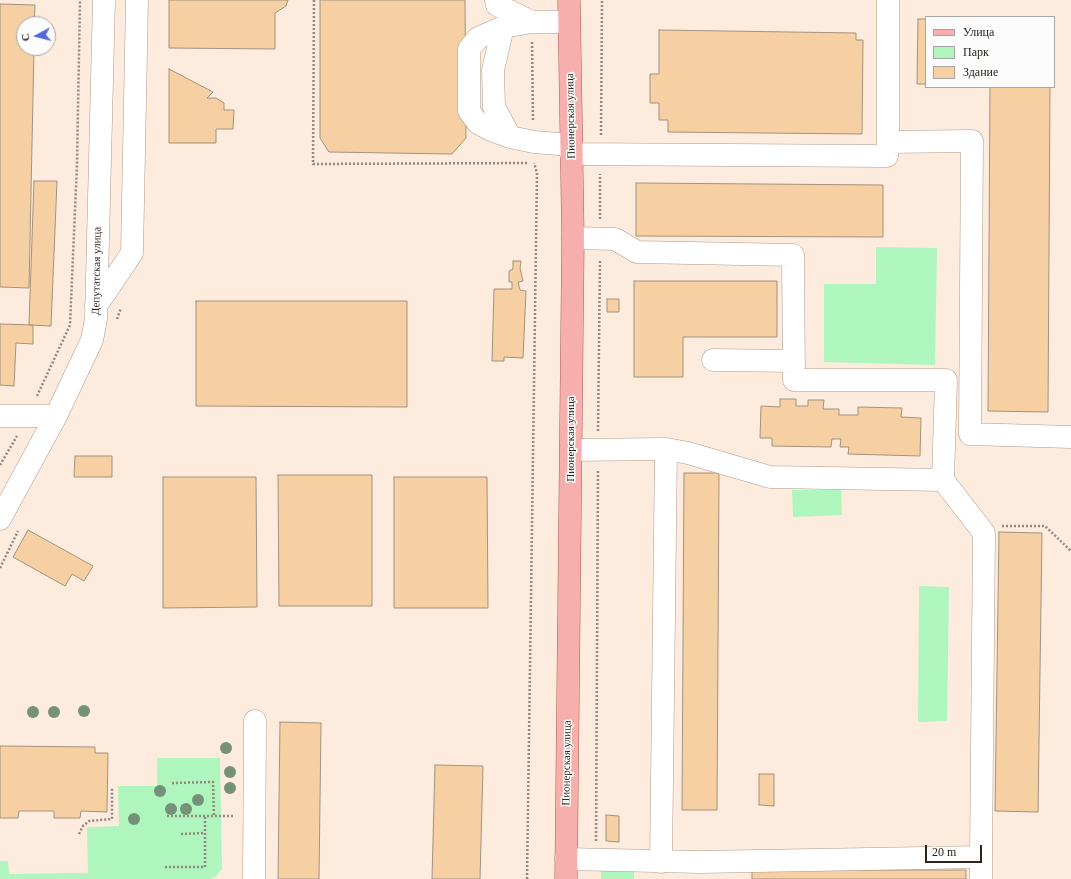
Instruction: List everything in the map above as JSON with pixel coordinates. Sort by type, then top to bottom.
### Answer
[{"type":"main road","name":"Пионерская улица","points":[[566,869],[573,238],[569,0]]},
{"type":"street","name":"Депутатская улица","points":[[0,519],[56,416],[92,340],[96,319],[104,0]]},
{"type":"street","points":[[96,306],[132,253],[137,0]]},
{"type":"street","points":[[496,0],[497,5],[532,22]]},
{"type":"street","points":[[569,22],[532,22],[503,27],[478,38],[469,49],[469,111],[478,123],[491,130],[510,137],[571,150],[887,156],[888,0]]},
{"type":"street","points":[[503,27],[493,70],[494,107],[510,137]]},
{"type":"street","points":[[888,142],[972,142],[970,434],[1071,437]]},
{"type":"street","points":[[573,238],[615,239],[637,252],[793,255],[794,380],[970,381]]},
{"type":"street","points":[[713,360],[794,361]]},
{"type":"street","points":[[946,380],[943,480],[984,533],[981,879]]},
{"type":"street","points":[[0,416],[56,416]]},
{"type":"street","points":[[660,862],[666,449]]},
{"type":"street","points":[[571,450],[666,449],[688,453],[770,477],[943,480]]},
{"type":"street","points":[[254,721],[254,879]]},
{"type":"street","points":[[566,869],[660,862],[981,856]]},
{"type":"path","points":[[0,465],[28,416],[70,325],[80,0]]},
{"type":"path","points":[[314,0],[313,164],[534,163]]},
{"type":"path","points":[[527,879],[537,173],[534,163],[532,22]]},
{"type":"path","points":[[978,526],[1045,526],[1071,551]]},
{"type":"path","points":[[172,783],[213,782],[214,816]]},
{"type":"path","points":[[79,834],[83,826],[88,821],[112,819],[112,787]]},
{"type":"path","points":[[167,816],[254,815]]},
{"type":"path","points":[[166,867],[205,867],[204,816]]},
{"type":"path","points":[[181,834],[205,834]]},
{"type":"green space","points":[[876,247],[937,248],[935,365],[824,362],[824,284],[876,284]]},
{"type":"green space","points":[[792,490],[841,490],[842,515],[793,517]]},
{"type":"green space","points":[[919,586],[949,587],[947,721],[918,722]]},
{"type":"green space","points":[[157,758],[220,758],[222,869],[215,877],[210,879],[0,879],[0,861],[8,861],[9,874],[88,873],[87,827],[119,826],[118,786],[157,786]]},
{"type":"green space","points":[[601,871],[634,871],[634,879],[601,879]]},
{"type":"building","points":[[169,0],[288,0],[286,6],[275,13],[275,49],[169,48]]},
{"type":"building","points":[[320,0],[465,0],[466,138],[452,154],[329,152],[320,138]]},
{"type":"building","points":[[0,4],[35,5],[34,16],[16,16],[16,56],[34,56],[29,288],[0,287]]},
{"type":"building","points":[[918,19],[925,19],[925,84],[917,84]]},
{"type":"building","points":[[659,30],[856,33],[856,40],[863,40],[862,134],[668,132],[668,120],[659,120],[659,103],[650,103],[650,74],[659,74]]},
{"type":"building","points":[[169,69],[213,92],[207,98],[216,98],[224,103],[224,110],[234,110],[233,129],[216,129],[216,143],[169,143]]},
{"type":"building","points":[[990,88],[1050,88],[1048,412],[988,411]]},
{"type":"building","points":[[34,181],[57,181],[51,326],[29,325]]},
{"type":"building","points":[[636,183],[883,185],[883,237],[636,236]]},
{"type":"building","points":[[513,261],[521,261],[520,268],[523,281],[518,282],[520,290],[526,291],[523,358],[504,357],[504,361],[492,361],[494,289],[512,289],[512,282],[509,282],[509,271],[513,269]]},
{"type":"building","points":[[634,281],[777,281],[777,337],[683,337],[683,377],[634,377]]},
{"type":"building","points":[[607,299],[619,299],[619,312],[607,312]]},
{"type":"building","points":[[196,301],[407,301],[407,407],[196,406]]},
{"type":"building","points":[[0,324],[33,325],[33,344],[16,343],[14,386],[0,385]]},
{"type":"building","points":[[780,399],[796,399],[796,406],[808,406],[808,400],[824,400],[823,409],[839,409],[839,415],[858,415],[858,407],[902,408],[901,417],[921,418],[920,456],[848,454],[849,447],[840,447],[841,439],[832,439],[831,447],[772,446],[772,438],[760,438],[761,406],[780,407]]},
{"type":"building","points":[[75,456],[112,456],[112,477],[74,477]]},
{"type":"building","points":[[684,473],[719,473],[717,810],[682,810]]},
{"type":"building","points":[[278,475],[372,475],[372,606],[279,606]]},
{"type":"building","points":[[163,477],[256,477],[257,607],[163,608]]},
{"type":"building","points":[[394,477],[487,477],[488,608],[394,608]]},
{"type":"building","points":[[28,530],[93,566],[84,581],[72,574],[65,586],[13,557]]},
{"type":"building","points":[[999,532],[1042,533],[1038,812],[995,811]]},
{"type":"building","points":[[280,722],[321,723],[319,879],[278,879]]},
{"type":"building","points":[[0,746],[95,747],[95,753],[108,753],[107,812],[81,811],[80,818],[54,818],[54,811],[19,811],[18,818],[0,818]]},
{"type":"building","points":[[435,765],[483,766],[480,879],[432,879]]},
{"type":"building","points":[[759,774],[774,774],[774,806],[759,805]]},
{"type":"building","points":[[606,815],[619,816],[619,842],[606,841]]},
{"type":"building","points":[[752,870],[966,870],[966,879],[752,879]]}]
